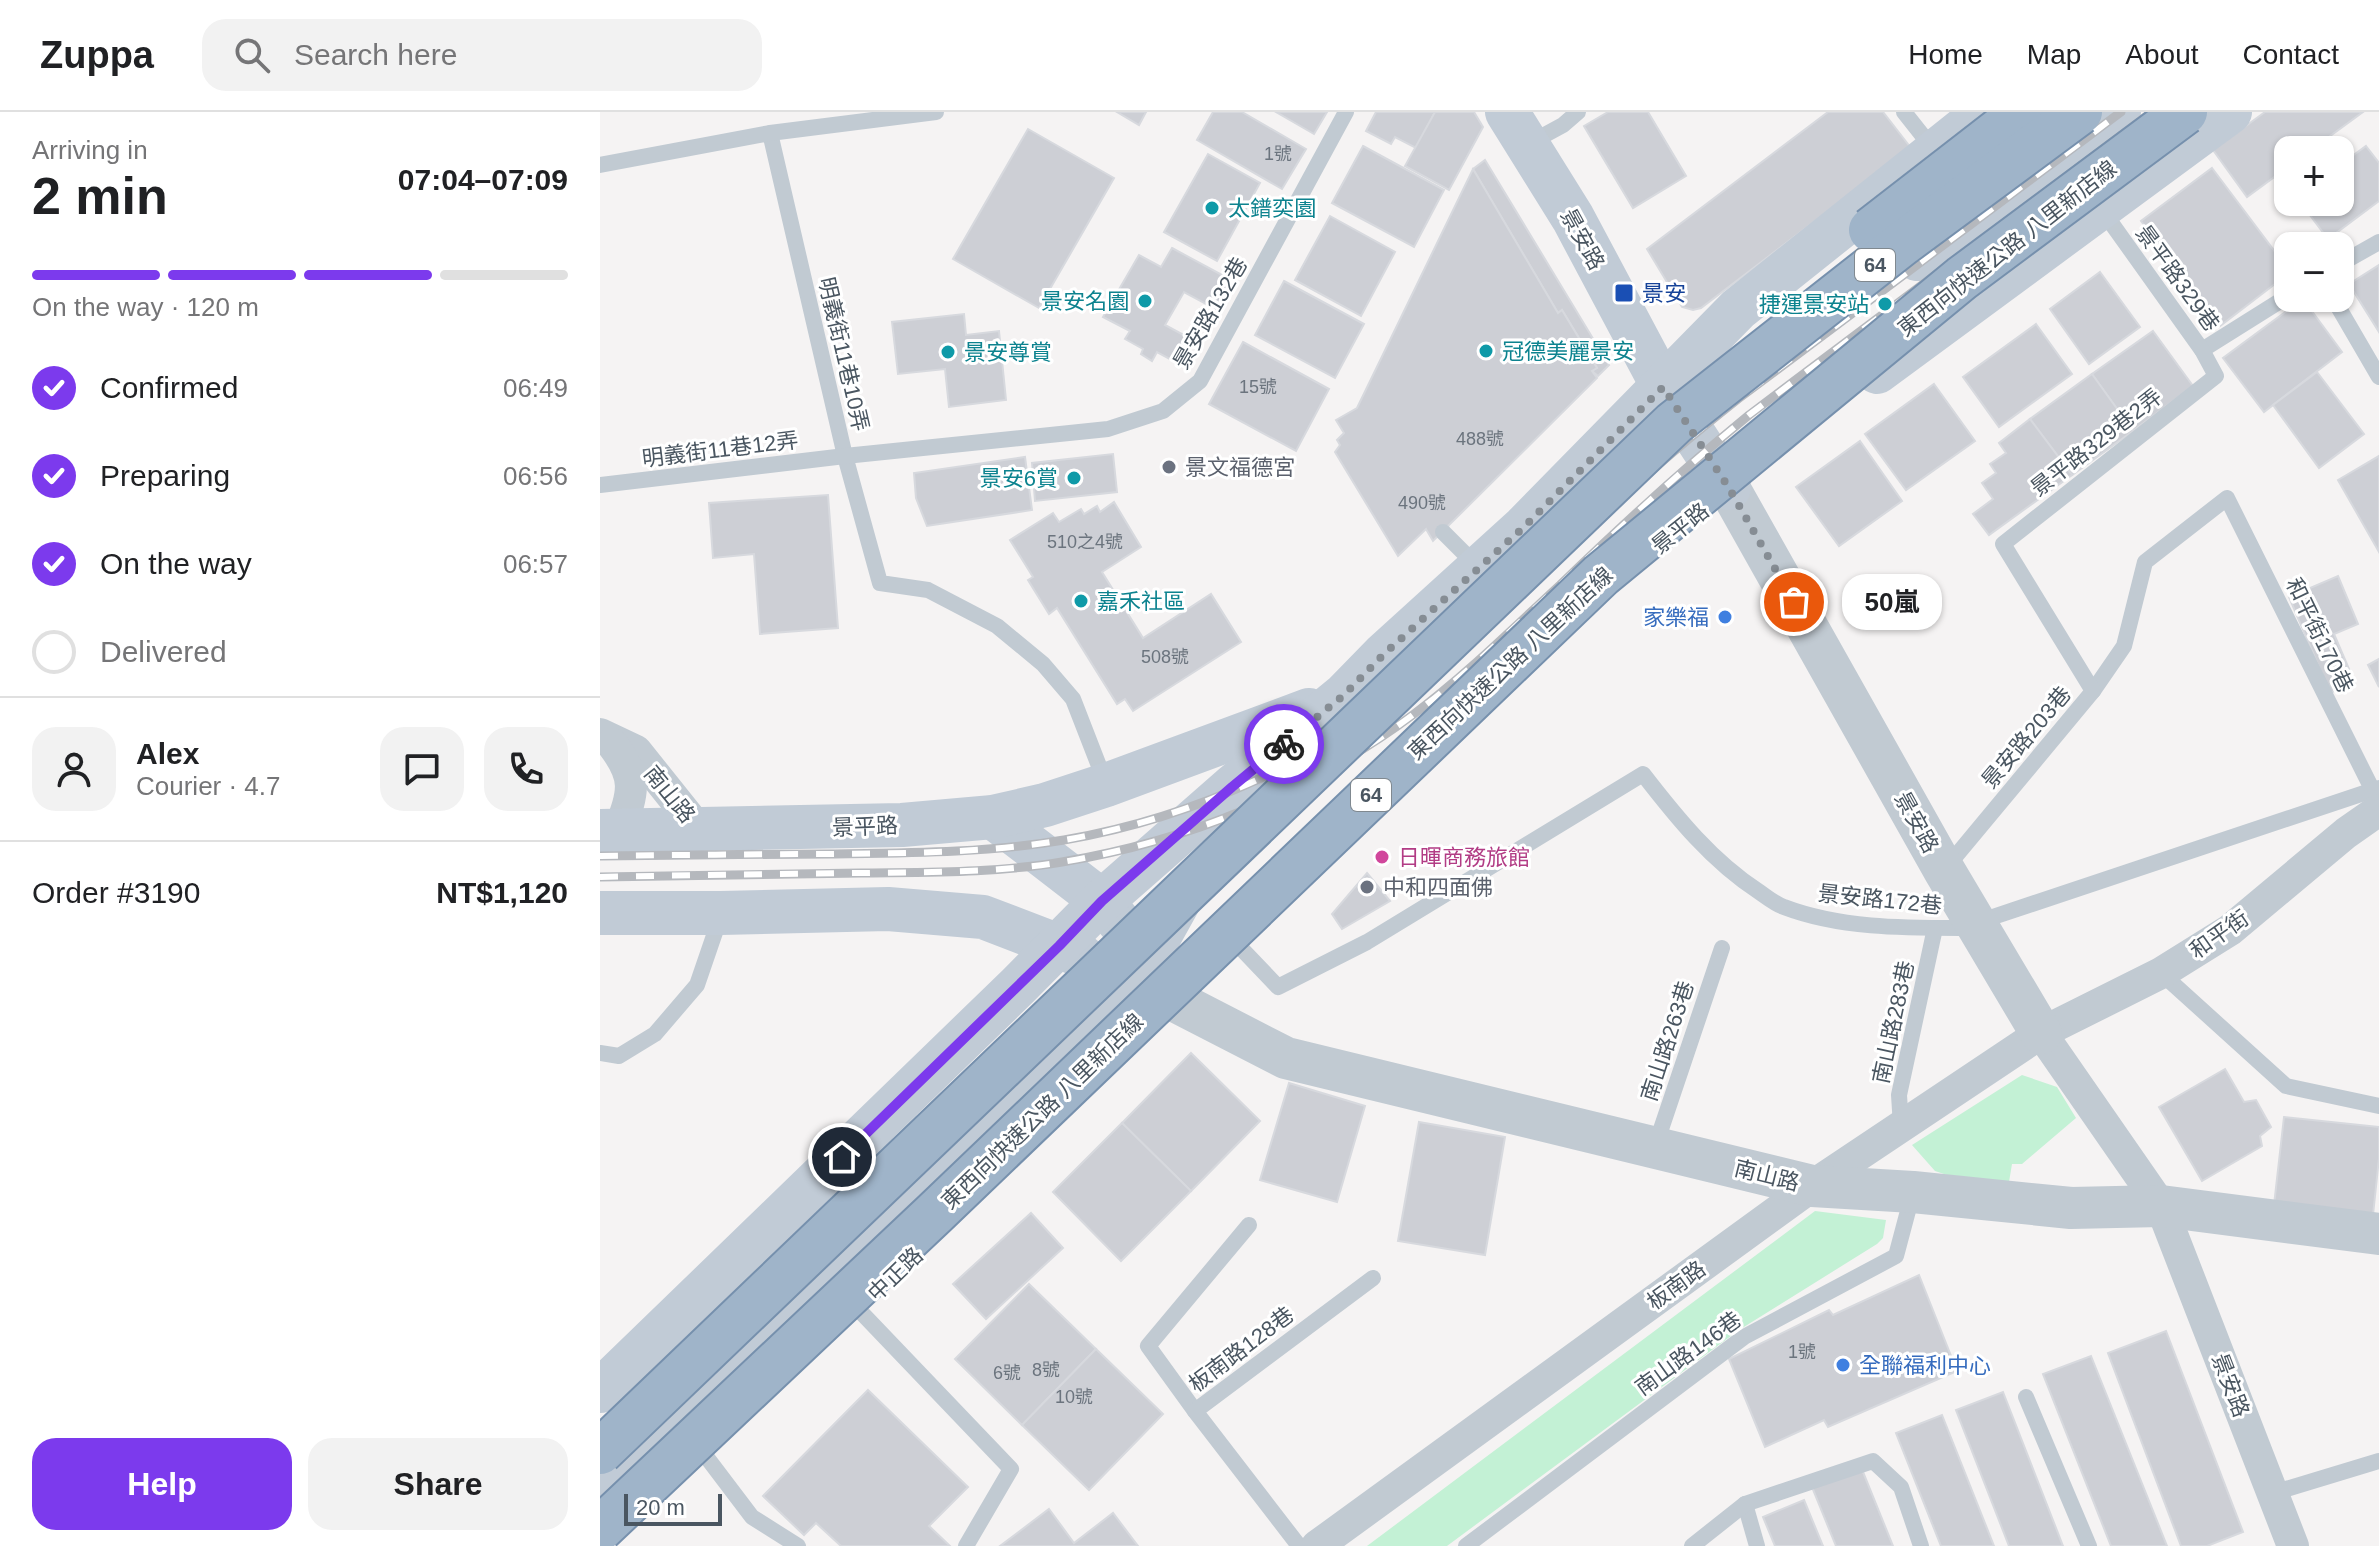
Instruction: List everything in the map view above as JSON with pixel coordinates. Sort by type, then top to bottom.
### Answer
[{"type":"highway","points":[[1668,405],[1751,324],[2023,112]]},
{"type":"highway","name":"64","points":[[600,1452],[1668,405],[1903,243],[2080,112]]},
{"type":"highway","name":"東西向快速公路 八里新店線","points":[[600,1529],[1601,575],[1962,278],[2185,112]]},
{"type":"main road","points":[[600,1391],[1102,901],[1344,695],[1383,655],[1524,527],[1668,405],[1738,309],[1985,112]]},
{"type":"main road","points":[[1668,405],[1777,361],[2119,112]]},
{"type":"main road","name":"景平路","points":[[1179,1003],[1603,592],[1785,439],[2230,112]]},
{"type":"main road","name":"景安路","points":[[1517,128],[1573,218],[1668,405],[1729,488]]},
{"type":"main road","name":"景平路","points":[[610,831],[902,825],[993,817],[1045,805],[1106,785],[1268,724],[1292,718],[1344,695]]},
{"type":"main road","name":"中正路","points":[[600,1494],[878,1229],[1140,969],[1251,772]]},
{"type":"main road","points":[[993,817],[1102,901],[1140,969],[1179,1003]]},
{"type":"main road","name":"中正路","points":[[1140,969],[1306,878]]},
{"type":"main road","points":[[600,913],[888,909],[983,917],[1059,946],[1140,969]]},
{"type":"main road","name":"中正路","points":[[613,1546],[1179,1003]]},
{"type":"street","name":"景安路","points":[[1729,488],[1944,870],[1955,925],[2041,1033],[2161,1206],[2273,1493],[2287,1542]]},
{"type":"street","name":"南山路","points":[[604,736],[636,751],[700,831]]},
{"type":"street","points":[[604,736],[627,763],[631,776],[630,794],[610,831]]},
{"type":"street","name":"和平街","points":[[2041,1033],[2161,973],[2230,930],[2346,833],[2377,796]]},
{"type":"street","name":"南山路","points":[[1179,1003],[1286,1058],[1812,1186],[1913,1192],[2071,1208],[2161,1206],[2379,1234]]},
{"type":"street","name":"板南路","points":[[1317,1546],[1812,1186],[2041,1033]]},
{"type":"lane","points":[[600,165],[770,133],[936,112]]},
{"type":"lane","name":"景安路132巷","points":[[845,456],[1108,429],[1163,411],[1200,381],[1346,112]]},
{"type":"lane","points":[[1517,128],[1563,125],[1578,112]]},
{"type":"lane","points":[[1904,112],[1935,152]]},
{"type":"lane","name":"明義街11巷10弄","points":[[770,133],[845,456],[880,583],[928,590],[997,626],[1043,664],[1073,699],[1106,785]]},
{"type":"lane","name":"景平路329巷","points":[[2101,208],[2202,350],[2216,376]]},
{"type":"lane","points":[[2354,256],[2379,242]]},
{"type":"lane","points":[[2202,350],[2274,305]]},
{"type":"lane","points":[[2341,312],[2379,377]]},
{"type":"lane","name":"景平路329巷2弄","points":[[2003,544],[2216,376]]},
{"type":"lane","name":"明義街11巷12弄","points":[[600,485],[845,456]]},
{"type":"lane","name":"和平街170巷","points":[[2093,691],[2124,646],[2145,562],[2227,498],[2377,796]]},
{"type":"lane","points":[[1443,532],[1479,568]]},
{"type":"lane","name":"景安路203巷","points":[[1944,870],[2093,691],[2003,544]]},
{"type":"lane","name":"景安路172巷","points":[[1237,944],[1278,987],[1367,942],[1643,774],[1681,823],[1736,877],[1781,906],[1829,920],[1955,925]]},
{"type":"lane","points":[[1955,925],[2377,796]]},
{"type":"lane","points":[[600,1053],[619,1056],[655,1034],[697,985],[721,913]]},
{"type":"lane","name":"南山路283巷","points":[[1901,1126],[1899,1095],[1955,925]]},
{"type":"lane","name":"南山路263巷","points":[[1655,1148],[1722,948]]},
{"type":"lane","points":[[2161,973],[2286,1086],[2379,1106]]},
{"type":"lane","name":"南山路146巷","points":[[1466,1546],[1744,1337],[1896,1256],[1913,1192]]},
{"type":"lane","points":[[1195,1411],[1148,1346],[1249,1225]]},
{"type":"lane","name":"板南路128巷","points":[[1299,1546],[1195,1411],[1373,1278]]},
{"type":"lane","points":[[858,1309],[1011,1469],[966,1546]]},
{"type":"lane","points":[[2026,1397],[2089,1546]]},
{"type":"lane","points":[[705,1455],[752,1517],[798,1546]]},
{"type":"lane","points":[[1692,1546],[1745,1504],[1873,1461],[1901,1487],[1921,1546]]},
{"type":"lane","points":[[2273,1493],[2379,1461]]},
{"type":"lane","points":[[1745,1504],[1757,1546]]},
{"type":"green space","points":[[2022,1075],[2057,1087],[2076,1118],[2022,1164],[2012,1164],[2009,1182],[1935,1171],[1912,1145]]},
{"type":"green space","points":[[1815,1211],[1886,1220],[1883,1238],[1739,1330],[1447,1546],[1367,1546]]},
{"type":"building","points":[[1117,112],[1146,112],[1139,125]]},
{"type":"building","points":[[1213,112],[1242,112],[1306,149],[1282,189],[1197,140]]},
{"type":"building","points":[[1276,112],[1327,112],[1314,134]]},
{"type":"building","points":[[1376,112],[1435,112],[1416,148],[1395,137],[1391,144],[1366,131]]},
{"type":"building","points":[[1435,112],[1474,112],[1483,127],[1449,190],[1405,166]]},
{"type":"building","points":[[1608,112],[1648,112],[1686,176],[1633,208],[1584,126]]},
{"type":"building","points":[[1828,112],[1883,112],[1911,148],[1701,308],[1693,310],[1682,307],[1647,249]]},
{"type":"building","points":[[2265,112],[2363,112],[2330,136],[2274,136],[2274,177],[2247,197],[2213,150]]},
{"type":"building","points":[[1028,129],[1114,178],[1039,308],[953,259]]},
{"type":"building","points":[[1363,146],[1444,190],[1414,247],[1332,203]]},
{"type":"building","points":[[2366,146],[2379,163],[2379,201],[2337,232],[2323,232],[2311,216],[2354,216],[2354,155]]},
{"type":"building","name":"太鐠奕園","points":[[1208,154],[1260,183],[1217,261],[1164,232]]},
{"type":"building","points":[[1485,160],[1609,365],[1598,376],[1592,371],[1597,368],[1562,310],[1558,313],[1473,169]]},
{"type":"building","points":[[2212,168],[2274,250],[2274,285],[2220,326],[2141,221]]},
{"type":"building","name":"冠德美麗景安","points":[[1473,169],[1558,313],[1562,310],[1597,368],[1592,371],[1597,378],[1433,541],[1426,529],[1398,556],[1335,452],[1340,445],[1337,440],[1344,433],[1336,420],[1357,408]]},
{"type":"building","points":[[1330,216],[1395,252],[1361,316],[1295,280]]},
{"type":"building","name":"景安名園","points":[[1172,248],[1235,282],[1219,311],[1184,292],[1165,325],[1191,339],[1177,363],[1157,352],[1152,361],[1141,354],[1143,349],[1125,339],[1130,331],[1103,317],[1139,255],[1161,267]]},
{"type":"building","points":[[2379,265],[2379,332],[2354,292],[2354,281]]},
{"type":"building","points":[[2100,272],[2140,327],[2089,364],[2050,309]]},
{"type":"building","points":[[1284,281],[1364,324],[1335,378],[1255,335]]},
{"type":"building","points":[[2285,312],[2313,312],[2342,352],[2264,412],[2223,358]]},
{"type":"building","name":"景安尊賞","points":[[964,314],[966,335],[999,331],[1006,400],[949,407],[945,369],[898,374],[892,322]]},
{"type":"building","points":[[2036,324],[2072,374],[1999,427],[1963,377]]},
{"type":"building","points":[[2153,331],[2193,386],[2133,431],[2092,374]]},
{"type":"building","points":[[1243,342],[1329,389],[1296,451],[1209,404]]},
{"type":"building","points":[[2317,372],[2364,434],[2319,468],[2273,405]]},
{"type":"building","points":[[2092,374],[2133,431],[2072,475],[2030,419]]},
{"type":"building","points":[[1934,384],[1975,441],[1906,490],[1865,434]]},
{"type":"building","points":[[2030,419],[2072,475],[1989,535],[1973,514],[1993,499],[1982,483],[1996,473],[1990,464],[2006,453],[1999,443]]},
{"type":"building","points":[[1860,441],[1902,501],[1839,546],[1796,487]]},
{"type":"building","name":"景安6賞","points":[[1113,454],[1117,492],[1035,501],[1032,463]]},
{"type":"building","points":[[2379,456],[2379,552],[2338,480]]},
{"type":"building","points":[[1025,457],[1032,510],[927,526],[916,498],[914,473]]},
{"type":"building","points":[[828,495],[838,628],[760,634],[754,554],[713,558],[709,503]]},
{"type":"building","name":"嘉禾社區","points":[[1114,502],[1141,547],[1102,572],[1143,638],[1211,594],[1241,642],[1133,711],[1125,699],[1117,704],[1057,608],[1049,614],[1028,580],[1033,577],[1010,540],[1053,513],[1059,522],[1081,509],[1084,514],[1097,506],[1100,512]]},
{"type":"building","points":[[2338,576],[2358,624],[2334,634],[2355,683],[2330,693],[2289,597]]},
{"type":"building","points":[[2379,659],[2379,687],[2368,665]]},
{"type":"building","name":"中和四面佛","points":[[1367,873],[1390,901],[1342,929],[1332,914]]},
{"type":"building","points":[[1191,1053],[1260,1121],[1191,1191],[1122,1123]]},
{"type":"building","points":[[2225,1069],[2244,1102],[2256,1100],[2271,1127],[2260,1136],[2262,1146],[2202,1181],[2159,1107]]},
{"type":"building","points":[[1289,1083],[1365,1106],[1337,1202],[1260,1180]]},
{"type":"building","points":[[2284,1117],[2379,1127],[2373,1215],[2274,1205]]},
{"type":"building","points":[[1419,1122],[1505,1137],[1485,1255],[1398,1241]]},
{"type":"building","points":[[1122,1123],[1191,1191],[1121,1261],[1053,1192]]},
{"type":"building","points":[[1031,1213],[1063,1248],[986,1319],[953,1284]]},
{"type":"building","name":"全聯福利中心","points":[[1919,1275],[1957,1371],[1828,1427],[1824,1420],[1765,1447],[1729,1359],[1829,1310],[1833,1315]]},
{"type":"building","points":[[1029,1284],[1096,1349],[1022,1425],[955,1359]]},
{"type":"building","points":[[2166,1331],[2243,1532],[2207,1546],[2181,1546],[2108,1353]]},
{"type":"building","points":[[1096,1349],[1163,1414],[1089,1490],[1022,1425]]},
{"type":"building","points":[[2091,1356],[2167,1546],[2111,1546],[2043,1374]]},
{"type":"building","points":[[868,1390],[968,1487],[929,1526],[950,1546],[841,1546],[816,1523],[804,1535],[763,1496]]},
{"type":"building","points":[[2003,1392],[2063,1546],[2009,1546],[1956,1410]]},
{"type":"building","points":[[1942,1415],[1994,1546],[1941,1546],[1896,1433]]},
{"type":"building","points":[[1861,1467],[1893,1546],[1836,1546],[1812,1487]]},
{"type":"building","points":[[1804,1500],[1823,1546],[1775,1546],[1763,1517]]},
{"type":"building","points":[[1049,1509],[1074,1543],[1113,1513],[1138,1546],[1000,1546]]},
{"type":"railway","points":[[600,856],[919,853],[1035,844],[1115,830],[1164,816],[1260,778],[1351,730],[1436,671],[1509,607],[1639,482],[1709,422],[2121,112]]},
{"type":"railway","points":[[600,877],[937,872],[1037,866],[1156,841],[1247,809],[1291,789],[1375,742],[1414,714],[1749,415],[2152,112]]},
{"type":"way so far","points":[[1284,744],[1344,695],[1383,655],[1524,527],[1663,387],[1729,488],[1794,602]]},
{"type":"place","name":"太鐠奕園","points":[[1212,208]]},
{"type":"place","name":"景安","points":[[1624,293]]},
{"type":"place","name":"景安名園","points":[[1145,301]]},
{"type":"place","name":"捷運景安站","points":[[1885,304]]},
{"type":"place","name":"冠德美麗景安","points":[[1486,351]]},
{"type":"place","name":"景安尊賞","points":[[948,352]]},
{"type":"place","name":"景文福德宮","points":[[1169,467]]},
{"type":"place","name":"景安6賞","points":[[1074,478]]},
{"type":"place","name":"嘉禾社區","points":[[1081,601]]},
{"type":"place","name":"50嵐","points":[[1794,602]]},
{"type":"place","name":"家樂福","points":[[1725,617]]},
{"type":"place","name":"日暉商務旅館","points":[[1382,857]]},
{"type":"place","name":"中和四面佛","points":[[1367,887]]},
{"type":"place","name":"全聯福利中心","points":[[1843,1365]]},
{"type":"route","points":[[842,1157],[1102,901],[1284,744]]}]
